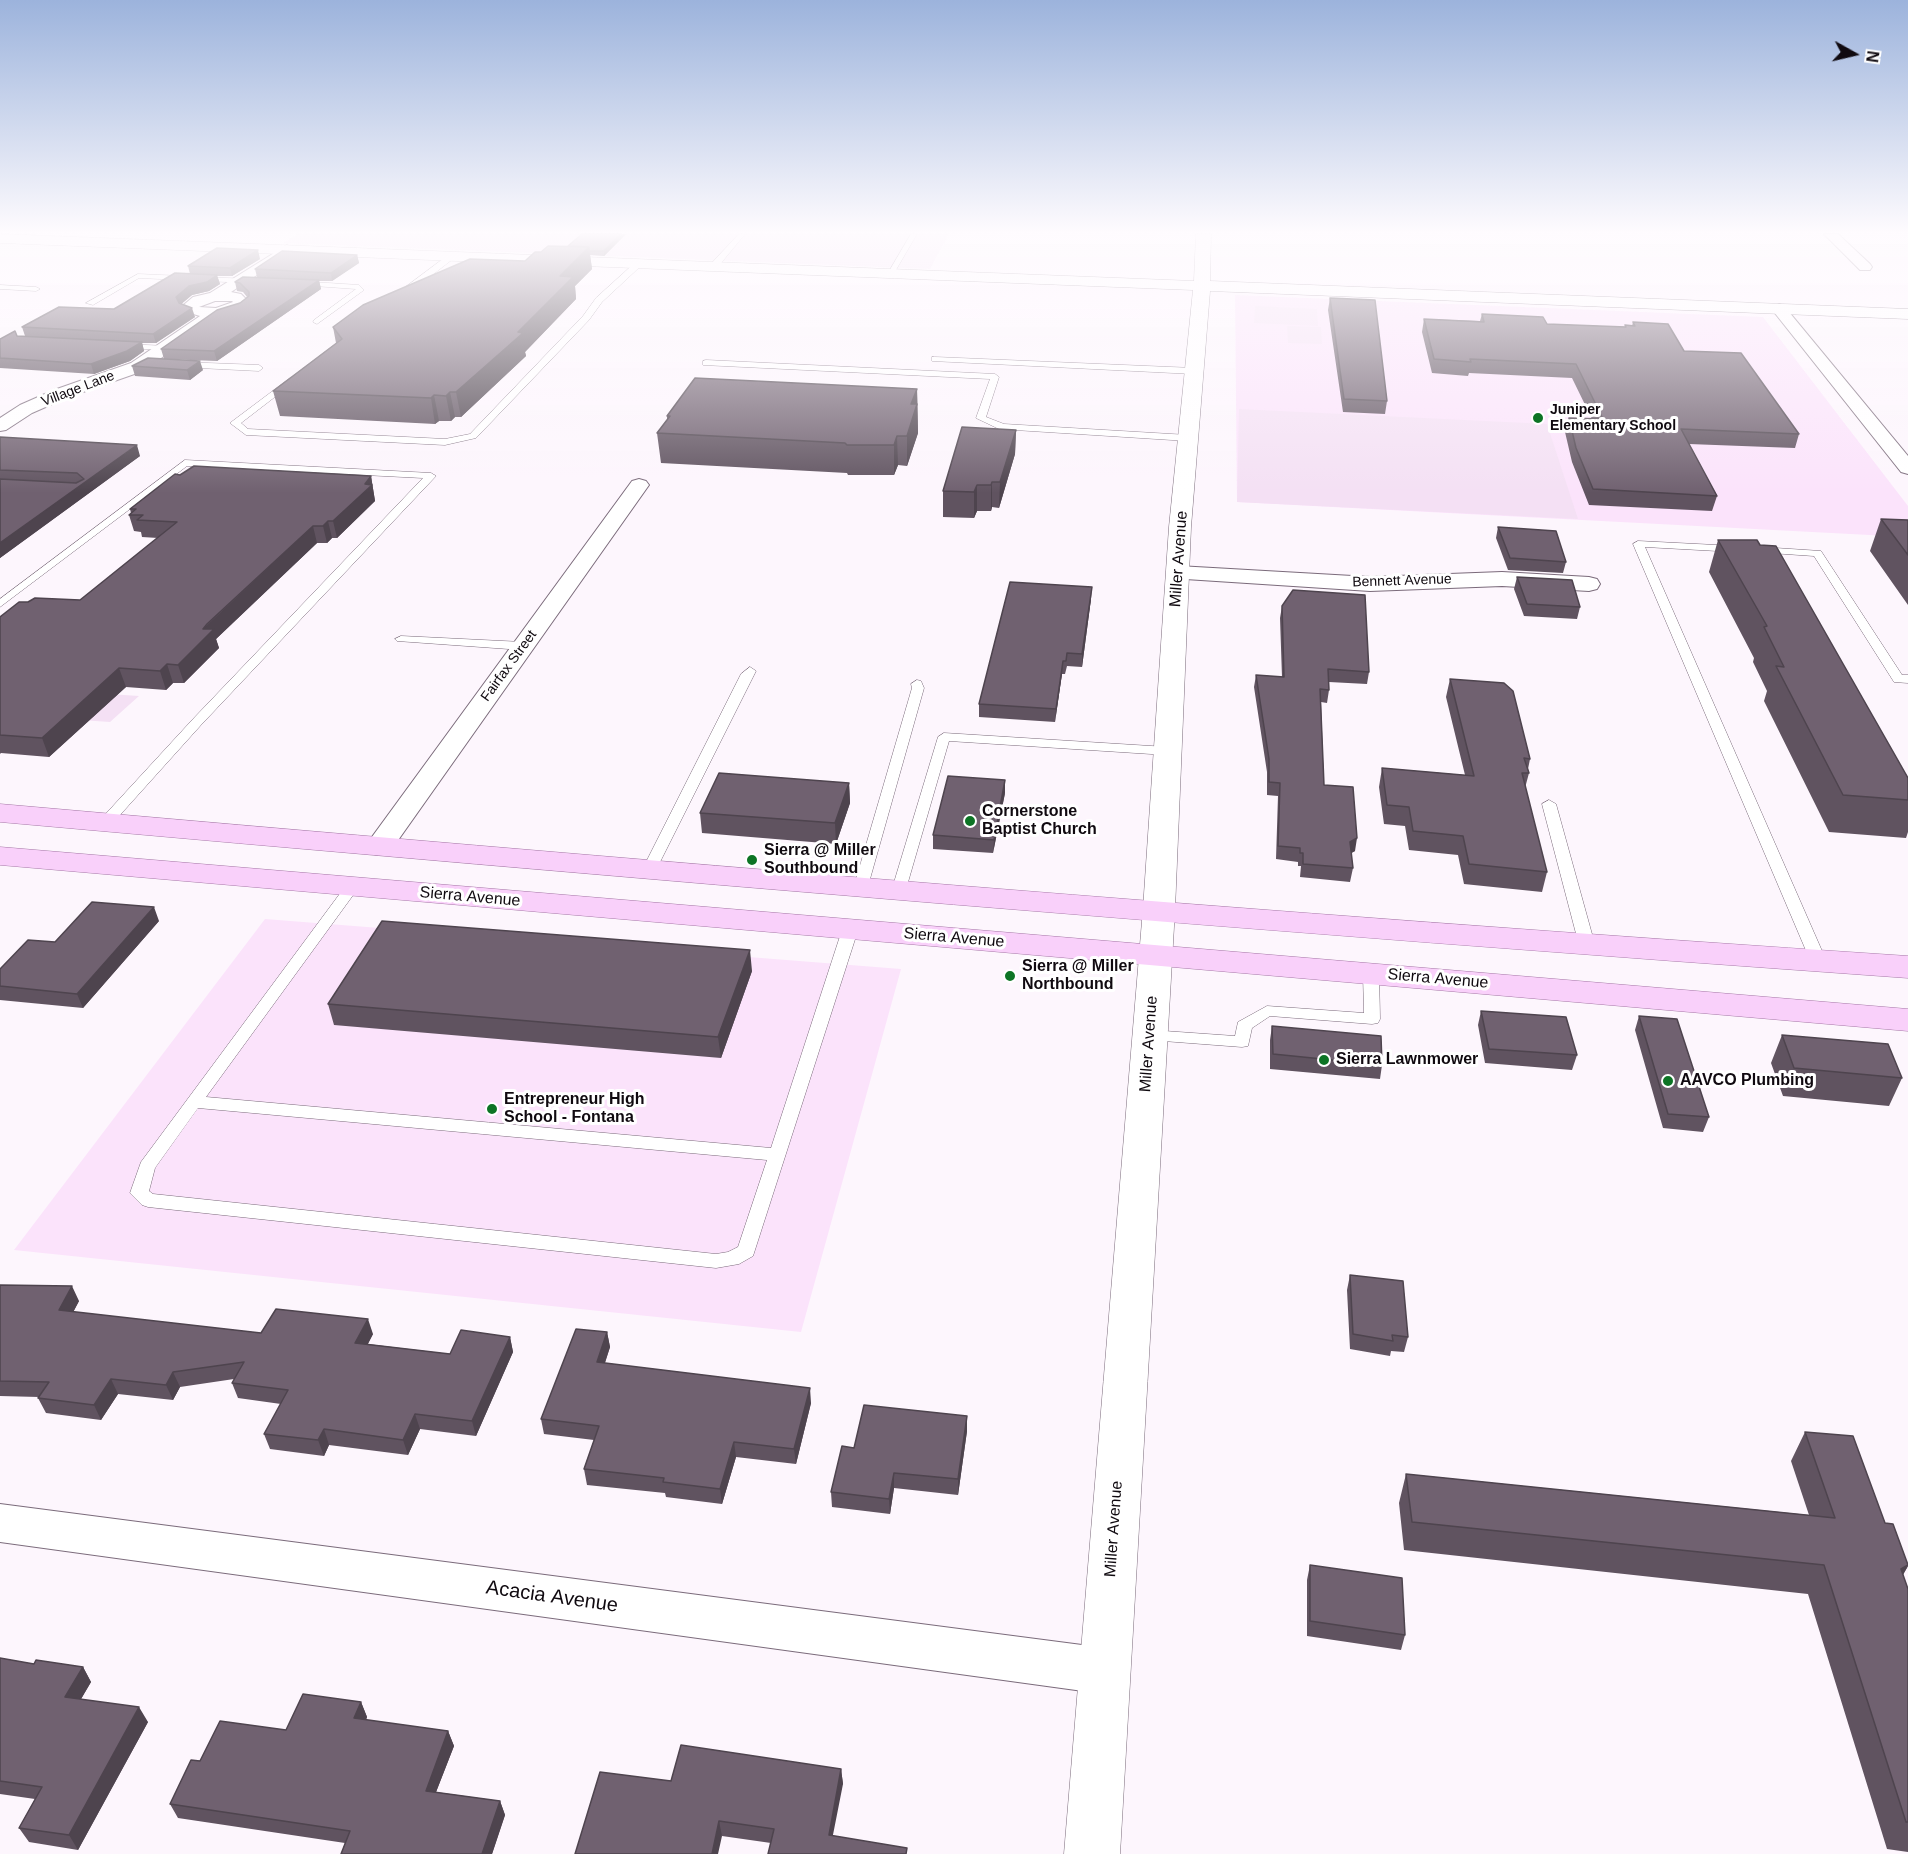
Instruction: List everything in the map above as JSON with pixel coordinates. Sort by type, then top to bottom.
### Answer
[{"type":"main road","points":[[0,813],[379,847],[1587,945],[1908,967]]},
{"type":"main road","name":"Sierra Avenue","points":[[0,855],[1908,1020]]},
{"type":"street","name":"Village Lane","points":[[0,426],[26,410],[60,394],[149,363],[204,321]]},
{"type":"street","name":"Miller Avenue","points":[[1092,1854],[1156,955],[1178,573],[1199,321]]},
{"type":"street","points":[[1788,321],[1908,468]]},
{"type":"street","name":"Fairfax Street","points":[[379,847],[639,485]]},
{"type":"street","name":"Bennett Avenue","points":[[1178,573],[1370,584],[1502,579],[1589,584]]},
{"type":"street","name":"Acacia Avenue","points":[[0,1523],[1105,1671]]},
{"type":"lane","points":[[296,376],[235,423],[246,432],[445,442],[473,436],[583,321]]},
{"type":"lane","points":[[119,346],[167,348]]},
{"type":"lane","points":[[935,359],[1194,371]]},
{"type":"lane","points":[[706,363],[995,377],[981,418],[1002,427],[1188,438]]},
{"type":"lane","points":[[178,364],[259,368]]},
{"type":"lane","points":[[0,604],[185,463],[431,476],[197,722],[106,822]]},
{"type":"lane","points":[[1818,960],[1638,544],[1817,554],[1898,679],[1908,679]]},
{"type":"lane","points":[[401,639],[523,646]]},
{"type":"lane","points":[[650,868],[750,671]]},
{"type":"lane","points":[[861,886],[918,688],[917,684]]},
{"type":"lane","points":[[899,889],[944,737],[1167,751]]},
{"type":"lane","points":[[1549,804],[1587,945]]},
{"type":"lane","points":[[352,887],[147,1166],[140,1193],[148,1200],[716,1261],[732,1259],[746,1251],[850,930]]},
{"type":"lane","points":[[1150,1035],[1242,1042],[1244,1026],[1267,1011],[1371,1019],[1371,973]]},
{"type":"lane","points":[[192,1102],[778,1155]]},
{"type":"shaded area","name":"Juniper Elementary School","points":[[1235,321],[1766,321],[1908,506],[1908,537],[1237,502]]},
{"type":"shaded area","points":[[1254,321],[1318,321],[1318,326],[1254,323]]},
{"type":"shaded area","points":[[1287,326],[1321,327],[1322,344],[1288,343]]},
{"type":"shaded area","points":[[1239,409],[1547,424],[1578,519],[1237,502]]},
{"type":"shaded area","points":[[79,692],[139,696],[110,722],[51,718]]},
{"type":"shaded area","name":"Entrepreneur High School - Fontana","points":[[265,919],[901,969],[801,1332],[14,1250]]},
{"type":"building","points":[[34,321],[173,321],[153,334],[22,327]]},
{"type":"building","points":[[202,321],[259,321],[214,351],[161,349]]},
{"type":"building","points":[[342,321],[529,321],[518,332],[523,333],[456,392],[450,392],[446,396],[434,395],[431,398],[273,391],[342,339],[333,327]]},
{"type":"building","points":[[1333,321],[1377,321],[1387,401],[1344,399]]},
{"type":"building","points":[[1424,321],[1545,321],[1547,324],[1626,327],[1625,325],[1635,326],[1633,322],[1668,324],[1684,351],[1741,353],[1799,434],[1681,429],[1717,496],[1593,489],[1576,448],[1569,418],[1603,419],[1576,364],[1434,359]]},
{"type":"building","points":[[15,331],[17,336],[142,342],[127,351],[91,364],[0,358],[0,339]]},
{"type":"building","points":[[148,358],[200,361],[187,370],[132,366]]},
{"type":"building","points":[[695,378],[917,389],[911,404],[917,404],[907,436],[897,436],[894,445],[847,445],[845,443],[657,433]]},
{"type":"building","points":[[962,427],[1016,430],[1000,482],[992,482],[991,485],[977,485],[974,492],[943,491]]},
{"type":"building","points":[[0,437],[137,445],[0,543],[0,479],[76,483],[84,479],[77,473],[0,470]]},
{"type":"building","points":[[194,466],[371,476],[365,484],[372,485],[333,521],[328,521],[323,526],[313,526],[207,624],[203,629],[214,629],[178,665],[167,664],[160,671],[119,668],[42,738],[0,735],[0,617],[19,602],[28,602],[35,598],[80,600],[177,522],[137,520],[143,515],[129,515],[136,509],[130,509],[175,474],[180,475]]},
{"type":"building","points":[[1881,519],[1908,520],[1908,555]]},
{"type":"building","points":[[1498,527],[1556,531],[1566,562],[1510,558]]},
{"type":"building","points":[[1718,540],[1757,540],[1760,545],[1776,546],[1908,778],[1908,800],[1843,795],[1776,666],[1784,667],[1764,627],[1767,626]]},
{"type":"building","points":[[1517,577],[1572,580],[1580,607],[1527,604]]},
{"type":"building","points":[[1010,582],[1092,587],[1082,654],[1067,653],[1066,661],[1063,661],[1056,709],[979,704]]},
{"type":"building","points":[[1293,590],[1365,595],[1369,672],[1328,669],[1329,690],[1320,689],[1324,785],[1353,787],[1357,838],[1350,842],[1353,868],[1303,864],[1303,853],[1300,853],[1300,848],[1278,846],[1280,783],[1269,782],[1269,759],[1256,675],[1284,677],[1282,606]]},
{"type":"building","points":[[1450,679],[1504,683],[1513,691],[1530,759],[1524,758],[1529,773],[1522,773],[1547,872],[1469,864],[1463,836],[1413,831],[1409,807],[1387,805],[1382,768],[1474,776]]},
{"type":"building","points":[[719,773],[849,783],[835,823],[700,813]]},
{"type":"building","name":"Cornerstone Baptist Church","points":[[948,776],[1005,780],[994,840],[933,835]]},
{"type":"building","points":[[92,902],[154,907],[77,994],[0,986],[0,969],[28,940],[55,942]]},
{"type":"building","points":[[382,921],[750,950],[718,1037],[328,1004]]},
{"type":"building","points":[[1481,1011],[1566,1017],[1577,1055],[1489,1049]]},
{"type":"building","name":"AAVCO Plumbing","points":[[1639,1016],[1677,1019],[1709,1117],[1668,1114]]},
{"type":"building","points":[[1272,1026],[1381,1036],[1382,1065],[1273,1054]]},
{"type":"building","points":[[1782,1035],[1888,1044],[1902,1078],[1794,1068]]},
{"type":"building","points":[[1350,1275],[1403,1281],[1408,1337],[1392,1335],[1393,1341],[1353,1334]]},
{"type":"building","points":[[0,1285],[72,1286],[59,1310],[261,1333],[276,1309],[368,1319],[355,1343],[450,1354],[461,1330],[510,1337],[472,1421],[415,1414],[403,1440],[324,1429],[318,1440],[264,1434],[288,1390],[232,1383],[244,1362],[173,1372],[166,1385],[111,1379],[94,1405],[38,1398],[49,1382],[0,1381]]},
{"type":"building","points":[[576,1329],[607,1332],[597,1362],[810,1388],[794,1449],[734,1442],[720,1489],[663,1482],[664,1478],[584,1469],[599,1426],[541,1419]]},
{"type":"building","points":[[864,1405],[967,1416],[958,1479],[894,1473],[889,1499],[831,1492],[842,1446],[854,1448]]},
{"type":"building","points":[[1805,1432],[1853,1436],[1885,1523],[1893,1524],[1908,1565],[1901,1569],[1908,1589],[1908,1822],[1906,1822],[1824,1565],[1412,1522],[1406,1474],[1835,1518]]},
{"type":"building","points":[[1310,1565],[1402,1578],[1405,1635],[1310,1621]]},
{"type":"building","points":[[0,1658],[34,1664],[36,1660],[83,1667],[65,1697],[139,1707],[69,1835],[19,1828],[42,1787],[0,1781]]},
{"type":"building","points":[[303,1694],[361,1702],[354,1718],[448,1731],[426,1791],[500,1801],[482,1854],[341,1854],[350,1831],[170,1804],[191,1760],[200,1761],[220,1721],[286,1730]]},
{"type":"building","points":[[681,1745],[841,1769],[829,1835],[907,1848],[906,1854],[768,1854],[774,1829],[719,1821],[712,1854],[575,1854],[600,1772],[671,1781]]},
{"type":"place","name":"Juniper Elementary School","points":[[1538,418]]},
{"type":"place","name":"Cornerstone Baptist Church","points":[[970,821]]},
{"type":"place","name":"Sierra @ Miller Southbound","points":[[752,860]]},
{"type":"place","name":"Sierra @ Miller Northbound","points":[[1010,976]]},
{"type":"place","name":"Sierra Lawnmower","points":[[1324,1060]]},
{"type":"place","name":"AAVCO Plumbing","points":[[1668,1081]]},
{"type":"place","name":"Entrepreneur High School - Fontana","points":[[492,1109]]}]
